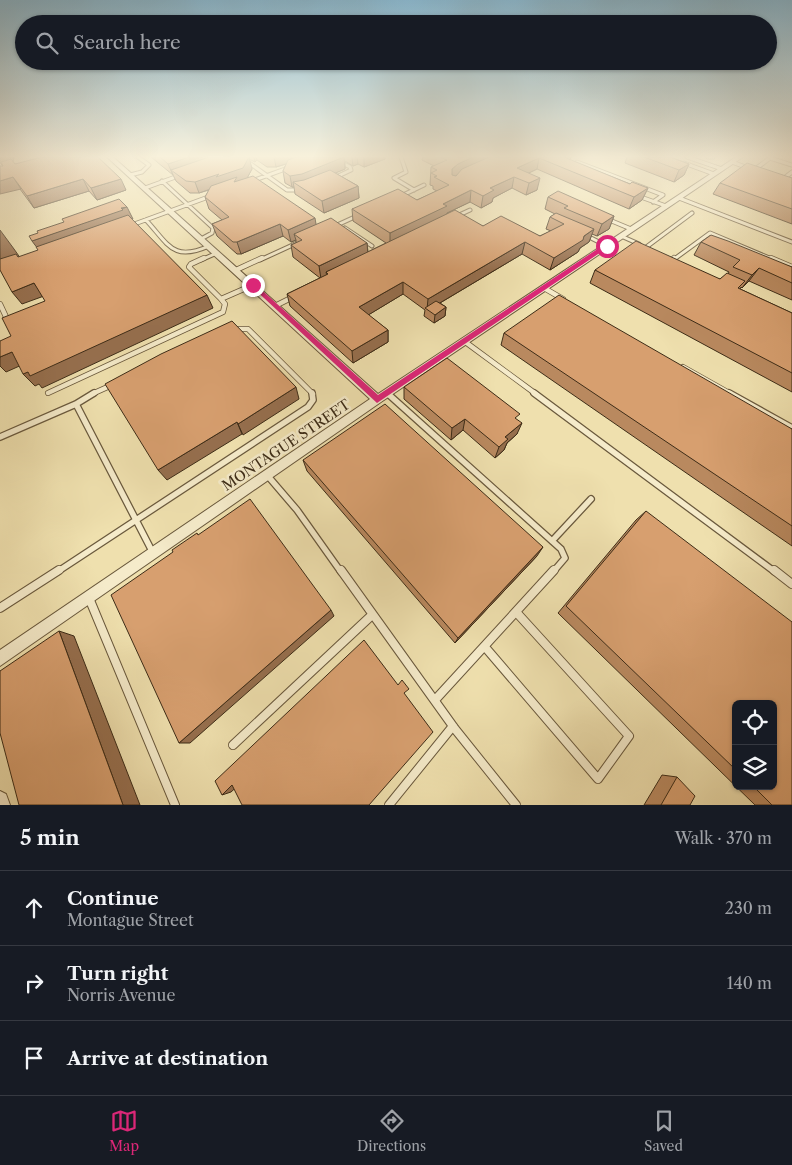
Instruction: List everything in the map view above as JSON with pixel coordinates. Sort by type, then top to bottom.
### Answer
[{"type":"street","points":[[152,195],[377,399]]},
{"type":"street","name":"MONTAGUE STREET","points":[[0,659],[377,399],[684,195]]},
{"type":"street","points":[[0,800],[1,805]]},
{"type":"lane","points":[[177,195],[214,230],[201,239]]},
{"type":"lane","points":[[128,226],[214,195]]},
{"type":"lane","points":[[398,198],[405,195]]},
{"type":"lane","points":[[636,195],[666,206]]},
{"type":"lane","points":[[653,202],[661,195]]},
{"type":"lane","points":[[679,198],[792,242]]},
{"type":"lane","points":[[452,219],[470,210]]},
{"type":"lane","points":[[330,228],[364,213]]},
{"type":"lane","points":[[645,248],[692,213]]},
{"type":"lane","points":[[600,216],[631,229]]},
{"type":"lane","points":[[146,220],[180,254],[194,252],[209,246]]},
{"type":"lane","points":[[339,224],[372,246]]},
{"type":"lane","points":[[672,260],[710,233],[792,267]]},
{"type":"lane","points":[[583,234],[607,246]]},
{"type":"lane","points":[[621,236],[650,250]]},
{"type":"lane","points":[[236,270],[304,239]]},
{"type":"lane","points":[[48,393],[223,312],[225,304],[190,267],[191,264],[217,253]]},
{"type":"lane","points":[[664,256],[680,264]]},
{"type":"lane","points":[[221,300],[253,285]]},
{"type":"lane","points":[[544,288],[566,301]]},
{"type":"lane","points":[[275,306],[304,292]]},
{"type":"lane","points":[[0,304],[7,319]]},
{"type":"lane","points":[[0,608],[137,521],[308,407],[313,400],[313,394],[248,329],[236,328],[223,334]]},
{"type":"lane","points":[[464,341],[792,584]]},
{"type":"lane","points":[[679,364],[792,428]]},
{"type":"lane","points":[[0,437],[76,404],[102,388],[117,383]]},
{"type":"lane","points":[[387,393],[564,553],[564,561],[435,700]]},
{"type":"lane","points":[[76,404],[153,553]]},
{"type":"lane","points":[[266,476],[297,510],[453,726],[516,805]]},
{"type":"lane","points":[[552,541],[591,499]]},
{"type":"lane","points":[[89,598],[175,805]]},
{"type":"lane","points":[[485,647],[598,779],[629,736],[517,613]]},
{"type":"lane","points":[[233,745],[372,615]]},
{"type":"lane","points":[[389,805],[453,726]]},
{"type":"building","points":[[206,195],[280,195],[315,218],[288,230],[280,224],[233,242],[212,224],[229,217],[205,197]]},
{"type":"building","points":[[312,195],[337,195],[322,201]]},
{"type":"building","points":[[385,195],[408,195],[417,200],[429,195],[462,195],[443,204],[447,206],[390,233],[352,209]]},
{"type":"building","points":[[552,195],[566,195],[614,216],[602,224],[564,208],[568,206],[548,197]]},
{"type":"building","points":[[752,195],[792,195],[792,209]]},
{"type":"building","points":[[119,199],[127,207],[121,208],[123,210],[32,241],[29,236],[38,233],[37,231],[64,222],[62,219]]},
{"type":"building","points":[[455,210],[483,226],[501,216],[540,236],[564,224],[550,217],[556,213],[594,229],[584,236],[583,240],[554,258],[525,242],[428,299],[403,282],[359,307],[388,330],[352,351],[287,294],[328,274],[326,272]]},
{"type":"building","points":[[128,215],[207,295],[30,376],[28,372],[23,374],[12,352],[0,357],[0,341],[11,336],[2,318],[45,301],[34,283],[12,292],[0,270],[0,259],[16,254],[18,257],[38,250],[36,247]]},
{"type":"building","points":[[331,218],[367,243],[319,266],[291,245],[302,240],[294,234]]},
{"type":"building","points":[[711,235],[792,267],[792,283],[759,268],[752,275],[733,267],[740,260],[701,242]]},
{"type":"building","points":[[636,241],[720,279],[727,273],[745,281],[738,288],[792,313],[792,373],[595,270]]},
{"type":"building","points":[[559,295],[792,429],[792,526],[504,333]]},
{"type":"building","points":[[436,301],[446,307],[435,315],[425,308]]},
{"type":"building","points":[[232,321],[296,387],[238,424],[237,422],[158,470],[105,384],[161,354]]},
{"type":"building","points":[[447,358],[520,414],[515,418],[522,423],[505,437],[508,439],[499,447],[465,419],[452,428],[404,387]]},
{"type":"building","points":[[385,404],[543,547],[458,638],[303,460]]},
{"type":"building","points":[[250,499],[331,610],[179,743],[111,595],[173,552],[172,550],[197,533],[198,535]]},
{"type":"building","points":[[646,511],[792,622],[792,805],[772,805],[757,790],[777,790],[777,700],[732,700],[732,766],[566,606]]},
{"type":"building","points":[[59,631],[123,805],[19,805],[0,733],[0,671]]},
{"type":"building","points":[[364,640],[398,685],[402,680],[409,689],[404,693],[433,732],[369,805],[242,805],[232,785],[222,795],[215,781]]},
{"type":"building","points":[[677,777],[695,796],[690,805],[661,805]]},
{"type":"route","points":[[253,285],[377,399],[607,246]]}]
